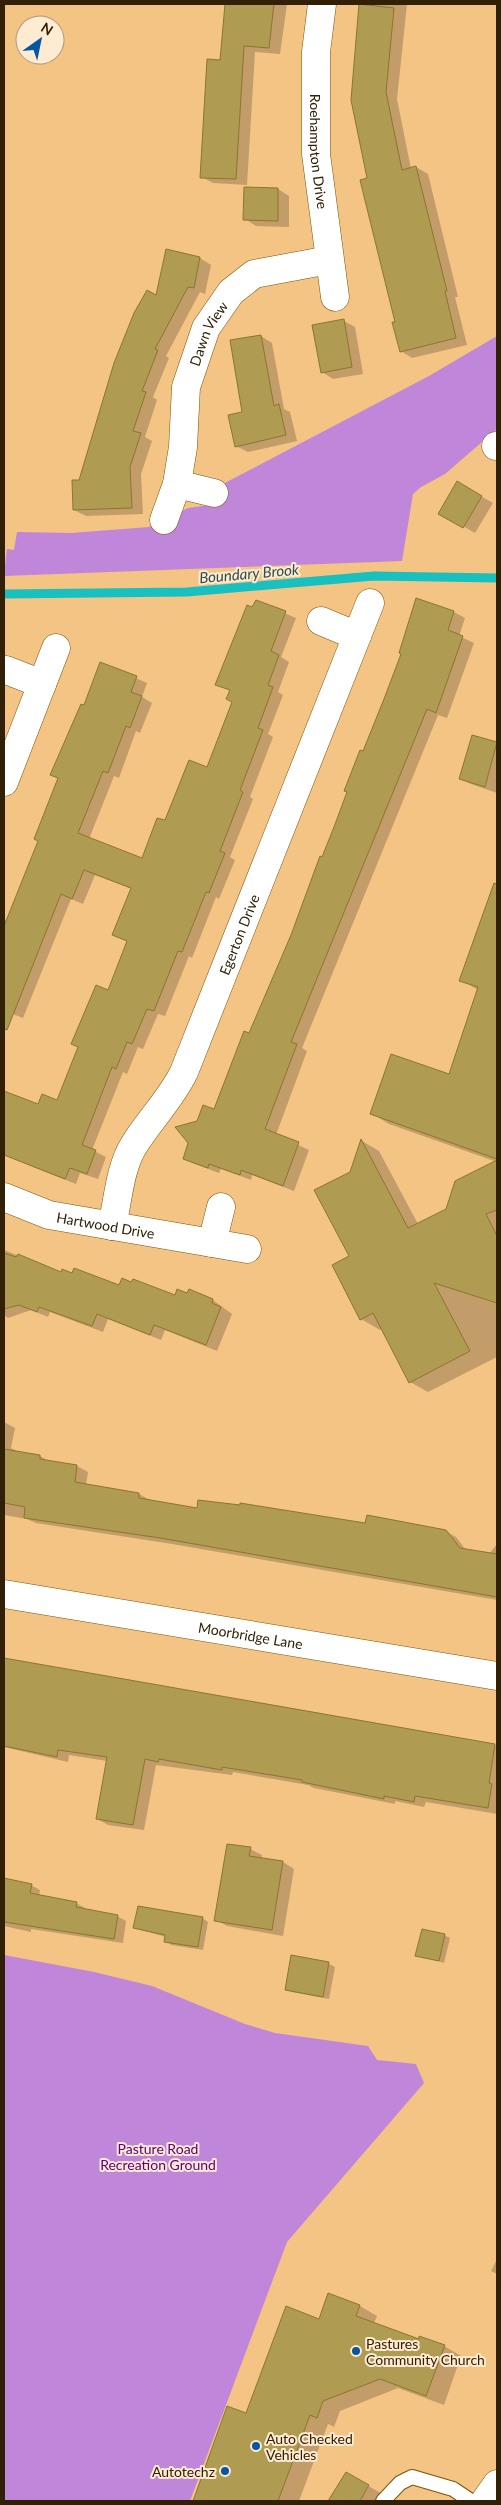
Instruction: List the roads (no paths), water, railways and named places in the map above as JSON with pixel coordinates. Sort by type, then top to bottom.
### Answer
[{"type":"street","name":"Roehampton Drive","points":[[322,4],[316,52],[316,154],[335,297]]},
{"type":"street","name":"Dawn View","points":[[164,520],[177,484],[183,447],[186,386],[206,328],[231,292],[254,274],[329,260]]},
{"type":"street","points":[[177,484],[214,493]]},
{"type":"street","name":"Egerton Drive","points":[[112,1226],[128,1157],[134,1145],[166,1102],[184,1072],[370,603]]},
{"type":"street","points":[[320,621],[357,636]]},
{"type":"street","points":[[4,782],[56,648]]},
{"type":"street","points":[[6,670],[42,684]]},
{"type":"street","name":"Hartwood Drive","points":[[4,1197],[48,1215],[247,1249]]},
{"type":"street","points":[[212,1243],[221,1207]]},
{"type":"street","name":"Moorbridge Lane","points":[[4,1594],[497,1676]]},
{"type":"street","points":[[485,2501],[497,2484]]},
{"type":"lane","points":[[383,2501],[400,2483],[412,2477],[453,2489],[471,2501]]},
{"type":"waterway","name":"Boundary Brook","points":[[4,594],[187,592],[374,576],[497,578]]},
{"type":"place","name":"Pastures Community Church","points":[[356,2351]]},
{"type":"place","name":"Auto Checked Vehicles","points":[[256,2446]]},
{"type":"place","name":"Autotechz","points":[[225,2471]]},
{"type":"park label","name":"Pasture Road Recreation Ground","points":[[158,2156]]}]
